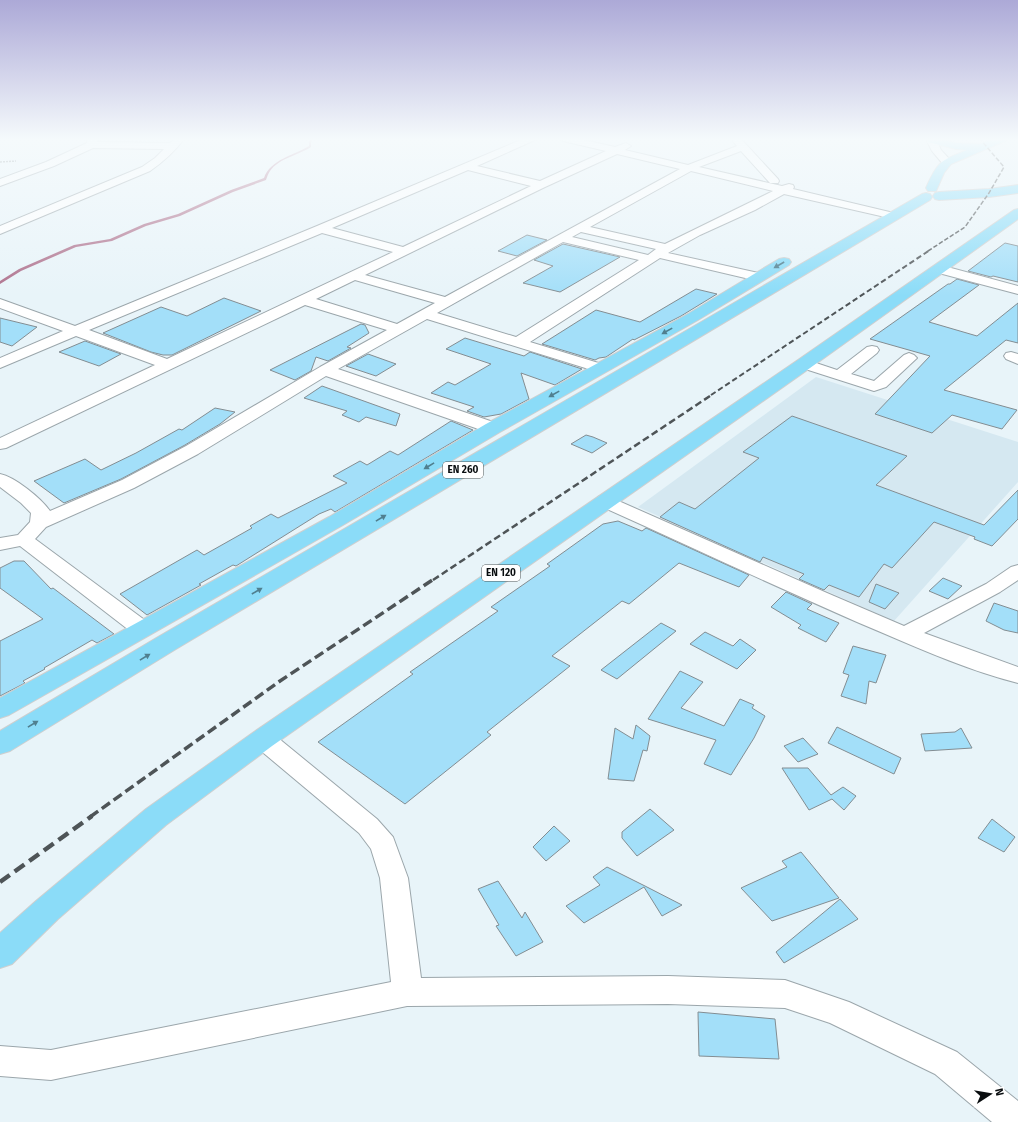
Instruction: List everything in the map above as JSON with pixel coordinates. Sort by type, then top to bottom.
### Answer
[{"type":"main road","points":[[923,192],[989,193],[1001,191]]},
{"type":"main road","name":"EN 260","points":[[0,709],[336,521],[493,428],[692,317],[820,242],[888,211],[923,192]]},
{"type":"main road","points":[[989,193],[1012,200],[1018,204]]},
{"type":"main road","name":"EN 260","points":[[0,744],[167,643],[713,323],[840,246],[888,211]]},
{"type":"main road","name":"EN 120","points":[[0,954],[47,910],[156,817],[263,739],[804,364],[1018,213]]},
{"type":"main road","points":[[820,242],[840,246]]},
{"type":"main road","points":[[692,317],[713,323]]},
{"type":"main road","points":[[336,521],[357,533]]},
{"type":"street","points":[[0,230],[92,191]]},
{"type":"street","points":[[0,363],[410,191]]},
{"type":"street","points":[[0,444],[304,300],[527,191]]},
{"type":"street","points":[[0,544],[24,540],[39,523],[128,484],[192,450],[325,370],[647,191]]},
{"type":"street","points":[[519,342],[690,235],[718,221],[746,210],[782,191]]},
{"type":"street","points":[[803,191],[888,211]]},
{"type":"street","points":[[579,228],[658,254]]},
{"type":"street","points":[[321,229],[404,251]]},
{"type":"street","points":[[561,238],[658,254],[758,277]]},
{"type":"street","points":[[940,269],[1018,290]]},
{"type":"street","points":[[354,276],[448,302]]},
{"type":"street","points":[[304,300],[400,329]]},
{"type":"street","points":[[0,303],[167,364]]},
{"type":"street","points":[[425,314],[600,368]]},
{"type":"street","points":[[840,375],[872,350]]},
{"type":"street","points":[[804,364],[874,386],[880,384],[909,358]]},
{"type":"street","points":[[325,370],[493,428]]},
{"type":"street","points":[[0,479],[28,499],[41,512],[39,523]]},
{"type":"street","points":[[605,501],[820,598],[905,634],[1002,671],[1018,675]]},
{"type":"street","points":[[24,540],[142,629]]},
{"type":"street","points":[[905,634],[993,588],[1018,571]]},
{"type":"street","points":[[263,739],[368,826],[383,845],[394,878],[407,992]]},
{"type":"street","points":[[0,1061],[51,1065],[407,992],[668,990],[785,994],[838,1012],[946,1063],[1018,1122]]},
{"type":"shaded area","points":[[816,377],[1018,442],[1018,482],[894,621],[638,507]]},
{"type":"building","points":[[527,235],[547,240],[517,256],[498,251]]},
{"type":"building","points":[[1005,243],[1018,246],[1018,282],[968,271]]},
{"type":"building","points":[[563,244],[620,257],[560,292],[523,283],[553,266],[534,260]]},
{"type":"building","points":[[957,279],[979,285],[929,322],[977,336],[1018,303],[1018,343],[1006,340],[944,390],[1017,410],[1002,429],[952,415],[932,433],[875,414],[930,356],[870,339]]},
{"type":"building","points":[[696,289],[717,294],[681,316],[634,340],[633,339],[606,357],[595,360],[542,344],[596,310],[640,322]]},
{"type":"building","points":[[224,298],[261,311],[172,355],[163,355],[151,352],[103,333],[161,307],[187,316]]},
{"type":"building","points":[[0,318],[37,327],[12,346],[0,342]]},
{"type":"building","points":[[361,324],[365,325],[369,333],[347,347],[351,348],[328,361],[316,357],[311,371],[295,380],[270,370]]},
{"type":"building","points":[[465,338],[524,356],[530,352],[582,369],[555,385],[521,373],[529,399],[501,414],[484,417],[467,411],[474,407],[431,393],[448,382],[455,385],[491,364],[446,349]]},
{"type":"building","points":[[85,341],[121,354],[99,366],[59,352]]},
{"type":"building","points":[[368,354],[396,364],[376,376],[346,366]]},
{"type":"building","points":[[322,386],[400,414],[396,426],[366,417],[359,422],[342,415],[347,411],[304,398]]},
{"type":"building","points":[[215,408],[235,412],[220,424],[185,445],[121,479],[64,503],[34,481],[85,459],[101,470],[136,453],[179,429],[182,430]]},
{"type":"building","points":[[792,416],[907,456],[876,485],[984,525],[1018,490],[1018,519],[992,546],[974,539],[975,537],[934,522],[892,568],[884,564],[859,597],[829,585],[824,590],[799,579],[804,574],[763,557],[760,562],[660,517],[679,502],[695,509],[759,458],[743,452]]},
{"type":"building","points":[[451,421],[473,430],[335,512],[331,509],[319,514],[236,566],[233,565],[199,584],[201,585],[147,615],[120,594],[197,550],[204,555],[252,528],[250,526],[271,514],[278,518],[347,483],[333,476],[360,461],[367,465],[390,451],[398,455]]},
{"type":"building","points":[[586,435],[607,443],[592,453],[571,444]]},
{"type":"building","points":[[618,521],[642,531],[646,528],[749,575],[739,587],[679,563],[629,604],[622,601],[552,656],[570,666],[487,732],[491,735],[405,804],[318,742],[413,674],[410,672],[498,611],[491,607],[550,566],[547,564],[603,524]]},
{"type":"building","points":[[14,561],[24,561],[51,589],[53,588],[114,634],[97,643],[92,640],[23,681],[25,683],[0,696],[0,641],[43,619],[0,588],[0,568]]},
{"type":"building","points":[[943,578],[962,586],[948,599],[929,591]]},
{"type":"building","points":[[876,584],[899,593],[885,609],[869,602]]},
{"type":"building","points":[[786,592],[812,604],[807,609],[839,623],[826,642],[798,628],[801,625],[771,607]]},
{"type":"building","points":[[994,603],[1018,611],[1018,633],[1004,630],[986,621]]},
{"type":"building","points":[[661,623],[676,631],[617,679],[601,670]]},
{"type":"building","points":[[705,632],[733,646],[740,639],[756,650],[737,669],[690,644]]},
{"type":"building","points":[[853,646],[886,655],[876,683],[869,681],[866,704],[841,696],[849,675],[843,673]]},
{"type":"building","points":[[680,671],[703,682],[681,708],[724,726],[740,699],[754,705],[752,708],[765,716],[754,738],[731,775],[704,764],[716,740],[648,719]]},
{"type":"building","points":[[636,725],[650,736],[647,751],[643,750],[634,781],[608,779],[615,728],[633,739]]},
{"type":"building","points":[[837,727],[901,758],[894,774],[828,743]]},
{"type":"building","points":[[961,728],[972,748],[925,751],[921,734],[955,732]]},
{"type":"building","points":[[803,738],[818,754],[798,762],[784,746]]},
{"type":"building","points":[[782,768],[808,768],[831,795],[843,787],[856,796],[844,810],[832,799],[809,810]]},
{"type":"building","points":[[650,809],[674,830],[637,856],[622,838],[622,832]]},
{"type":"building","points":[[992,819],[1015,837],[1004,852],[978,838]]},
{"type":"building","points":[[554,826],[570,841],[546,861],[533,847]]},
{"type":"building","points":[[801,852],[839,898],[772,921],[741,888],[787,867],[782,861]]},
{"type":"building","points":[[607,867],[682,905],[662,916],[644,887],[584,923],[566,906],[600,885],[593,877]]},
{"type":"building","points":[[498,881],[522,918],[525,912],[543,942],[516,956],[496,926],[499,925],[478,889]]},
{"type":"building","points":[[840,899],[858,919],[784,963],[776,952]]},
{"type":"building","points":[[698,1012],[775,1019],[779,1059],[699,1056]]},
{"type":"waterway","points":[[0,283],[20,270],[75,246],[111,240],[145,225],[179,215],[231,191]]},
{"type":"railway","points":[[928,251],[965,227],[990,191]]},
{"type":"railway","points":[[711,395],[930,250]]},
{"type":"railway","points":[[433,580],[713,394]]},
{"type":"railway","points":[[90,817],[280,681],[434,579]]},
{"type":"railway","points":[[0,882],[92,816]]}]
